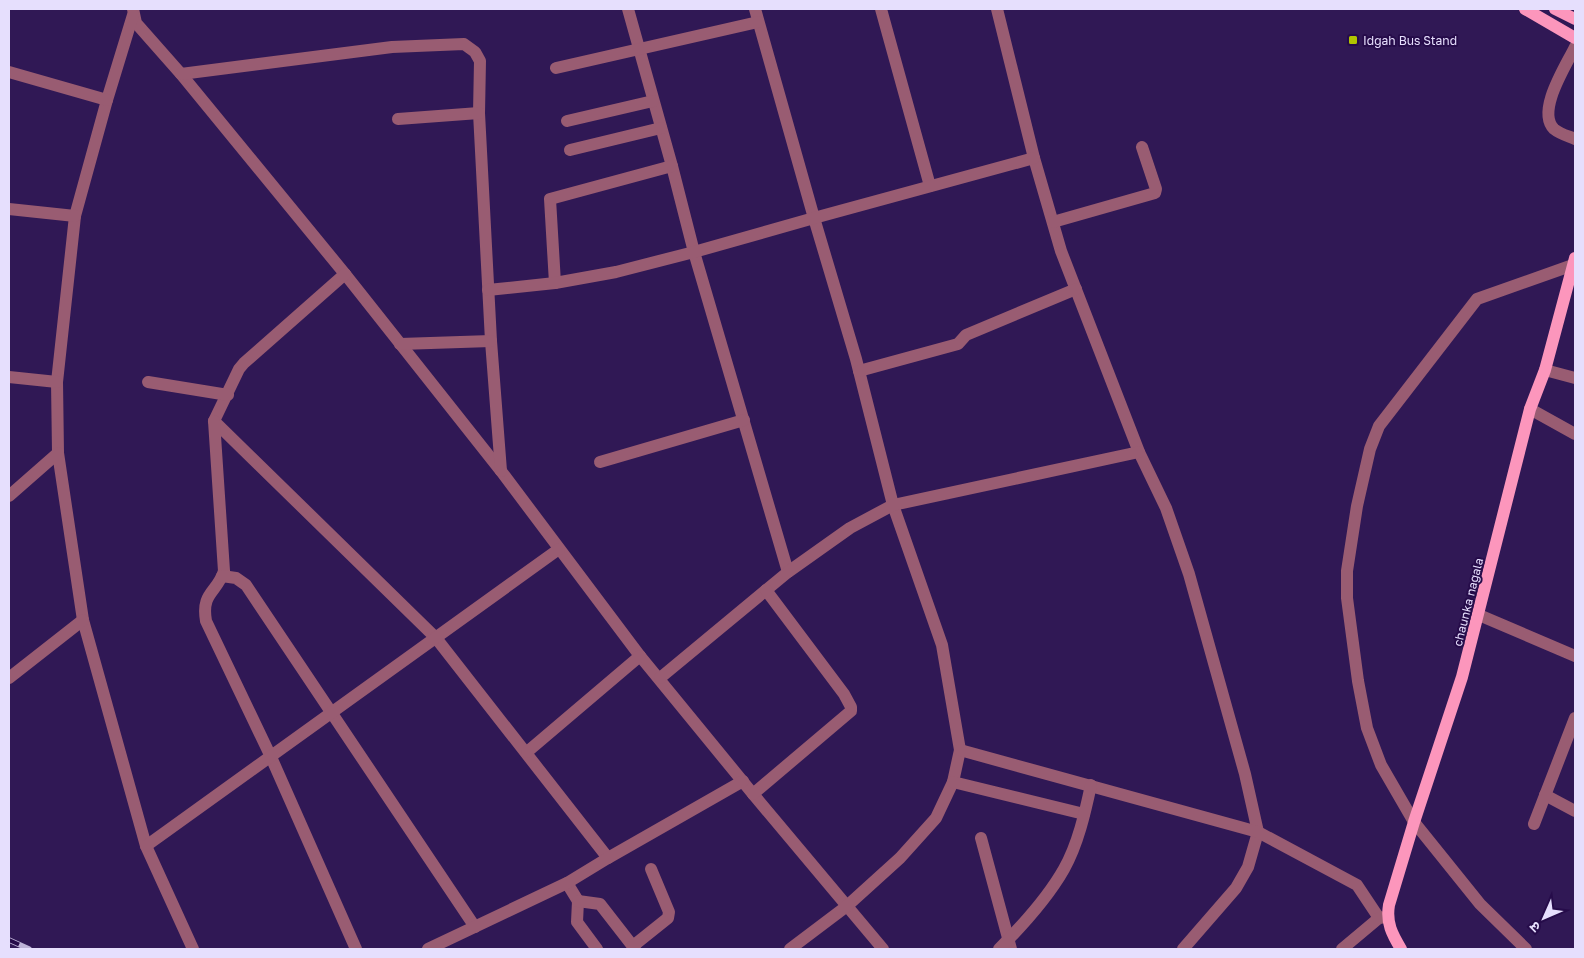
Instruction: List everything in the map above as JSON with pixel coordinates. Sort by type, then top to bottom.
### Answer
[{"type":"main road","points":[[1525,9],[1575,38]]},
{"type":"main road","points":[[1554,9],[1575,20]]},
{"type":"main road","name":"chaunka nagala","points":[[1383,917],[1462,677],[1530,409],[1544,370],[1574,262]]},
{"type":"main road","points":[[1383,917],[1401,949]]},
{"type":"street","points":[[628,9],[694,252],[788,572]]},
{"type":"street","points":[[755,9],[859,371],[893,505],[942,646],[960,750],[953,782],[936,818],[900,858],[847,906],[790,949]]},
{"type":"street","points":[[881,9],[930,186]]},
{"type":"street","points":[[997,9],[1034,158],[1061,251],[1139,452],[1166,508],[1189,574],[1245,774],[1258,832],[1248,866],[1236,888],[1182,949]]},
{"type":"street","points":[[133,12],[138,26],[181,74],[345,274],[501,471],[640,656],[880,948]]},
{"type":"street","points":[[133,12],[75,216],[57,382],[58,453],[83,620],[146,846],[193,949]]},
{"type":"street","points":[[556,68],[758,22]]},
{"type":"street","points":[[181,74],[392,47],[464,44],[475,52],[480,61],[479,113],[488,290],[501,471]]},
{"type":"street","points":[[1575,47],[1550,100],[1548,116],[1550,123],[1557,131],[1575,139]]},
{"type":"street","points":[[9,72],[107,100]]},
{"type":"street","points":[[567,122],[653,102]]},
{"type":"street","points":[[398,119],[479,113]]},
{"type":"street","points":[[570,150],[661,128]]},
{"type":"street","points":[[1053,222],[1154,193],[1156,189],[1142,148]]},
{"type":"street","points":[[488,290],[555,283],[616,272],[1034,158]]},
{"type":"street","points":[[555,283],[550,199],[672,166]]},
{"type":"street","points":[[9,208],[75,216]]},
{"type":"street","points":[[1526,949],[1480,904],[1414,822],[1381,765],[1368,728],[1358,681],[1347,598],[1347,571],[1356,506],[1370,448],[1379,426],[1477,299],[1574,262]]},
{"type":"street","points":[[345,274],[239,369],[214,421],[224,570],[204,606],[206,621],[271,757],[356,949]]},
{"type":"street","points":[[859,371],[958,344],[966,335],[1076,290]]},
{"type":"street","points":[[400,344],[491,341]]},
{"type":"street","points":[[1544,370],[1575,378]]},
{"type":"street","points":[[9,377],[57,382]]},
{"type":"street","points":[[148,382],[228,395]]},
{"type":"street","points":[[1530,409],[1575,434]]},
{"type":"street","points":[[600,462],[744,420]]},
{"type":"street","points":[[214,421],[436,638],[608,858]]},
{"type":"street","points":[[660,678],[788,572],[850,528],[893,505],[1139,452]]},
{"type":"street","points":[[9,496],[58,453]]},
{"type":"street","points":[[146,846],[559,549]]},
{"type":"street","points":[[222,576],[236,578],[246,585],[474,926]]},
{"type":"street","points":[[753,794],[851,712],[851,707],[844,694],[766,590]]},
{"type":"street","points":[[1479,615],[1575,656]]},
{"type":"street","points":[[9,678],[83,620]]},
{"type":"street","points":[[527,752],[640,656]]},
{"type":"street","points":[[1534,824],[1575,718]]},
{"type":"street","points":[[960,750],[1258,832],[1358,886],[1383,917],[1342,949]]},
{"type":"street","points":[[428,949],[567,883],[742,781]]},
{"type":"street","points":[[953,782],[1084,814]]},
{"type":"street","points":[[999,949],[1010,944],[1059,877],[1070,857],[1091,785]]},
{"type":"street","points":[[1545,795],[1575,811]]},
{"type":"street","points":[[981,838],[1010,944]]},
{"type":"street","points":[[578,900],[600,904],[634,948],[668,918],[669,912],[652,869]]},
{"type":"street","points":[[567,883],[578,900],[577,922],[597,949]]},
{"type":"railway","points":[[9,940],[29,949]]},
{"type":"place","name":"Idgah Bus Stand","points":[[1353,40]]}]
